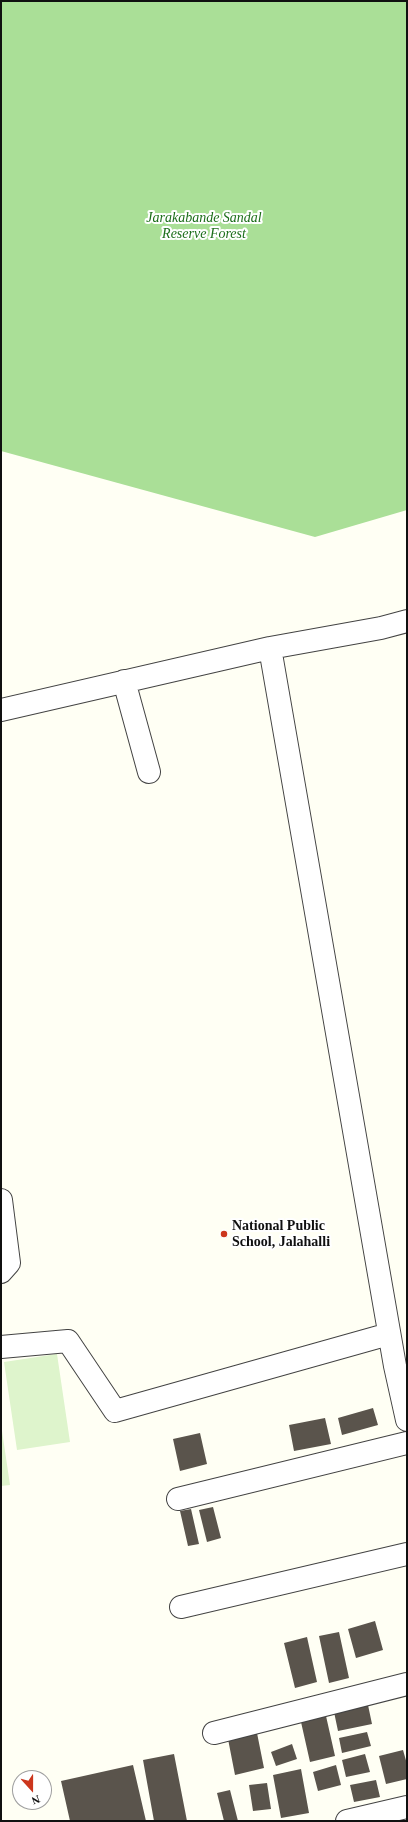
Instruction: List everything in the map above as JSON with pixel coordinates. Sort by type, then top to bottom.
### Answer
[{"type":"street","points":[[1,710],[270,648],[381,628],[407,621]]},
{"type":"street","points":[[270,648],[389,1334],[407,1420]]},
{"type":"street","points":[[124,681],[149,772]]},
{"type":"street","points":[[1,1200],[9,1263],[1,1272]]},
{"type":"street","points":[[1,1347],[68,1341],[115,1411],[389,1334]]},
{"type":"street","points":[[178,1499],[407,1443]]},
{"type":"street","points":[[181,1606],[407,1554]]},
{"type":"street","points":[[214,1733],[407,1684]]},
{"type":"street","points":[[347,1821],[407,1807]]},
{"type":"green space","name":"Jarakabande Sandal Reserve Forest","points":[[1,1],[407,1],[407,510],[315,537],[1,451]]},
{"type":"green space","points":[[57,1354],[70,1442],[17,1450],[4,1362]]},
{"type":"green space","points":[[1,1424],[10,1485],[1,1486]]},
{"type":"building","points":[[373,1408],[378,1425],[342,1435],[338,1418]]},
{"type":"building","points":[[325,1418],[331,1444],[294,1451],[289,1425]]},
{"type":"building","points":[[200,1433],[207,1464],[180,1471],[173,1439]]},
{"type":"building","points":[[213,1507],[221,1538],[207,1542],[199,1510]]},
{"type":"building","points":[[191,1509],[199,1544],[188,1546],[180,1511]]},
{"type":"building","points":[[375,1621],[383,1650],[356,1658],[348,1629]]},
{"type":"building","points":[[339,1632],[349,1678],[329,1683],[319,1636]]},
{"type":"building","points":[[307,1637],[317,1682],[295,1688],[284,1643]]},
{"type":"building","points":[[368,1705],[372,1724],[338,1731],[334,1712]]},
{"type":"building","points":[[326,1716],[335,1756],[310,1762],[301,1722]]},
{"type":"building","points":[[367,1732],[371,1746],[342,1753],[339,1738]]},
{"type":"building","points":[[257,1733],[264,1768],[235,1775],[228,1739]]},
{"type":"building","points":[[292,1744],[297,1759],[276,1766],[271,1752]]},
{"type":"building","points":[[403,1750],[407,1764],[407,1779],[386,1784],[379,1756]]},
{"type":"building","points":[[174,1754],[187,1821],[154,1821],[143,1760]]},
{"type":"building","points":[[365,1754],[370,1772],[346,1777],[342,1760]]},
{"type":"building","points":[[133,1765],[146,1821],[70,1821],[61,1781]]},
{"type":"building","points":[[336,1765],[341,1785],[318,1791],[313,1772]]},
{"type":"building","points":[[301,1769],[309,1813],[281,1818],[273,1775]]},
{"type":"building","points":[[376,1780],[380,1797],[354,1802],[350,1785]]},
{"type":"building","points":[[267,1783],[271,1809],[253,1811],[249,1785]]},
{"type":"building","points":[[230,1790],[238,1821],[224,1821],[217,1793]]},
{"type":"place","name":"National Public School, Jalahalli","points":[[224,1234]]}]
